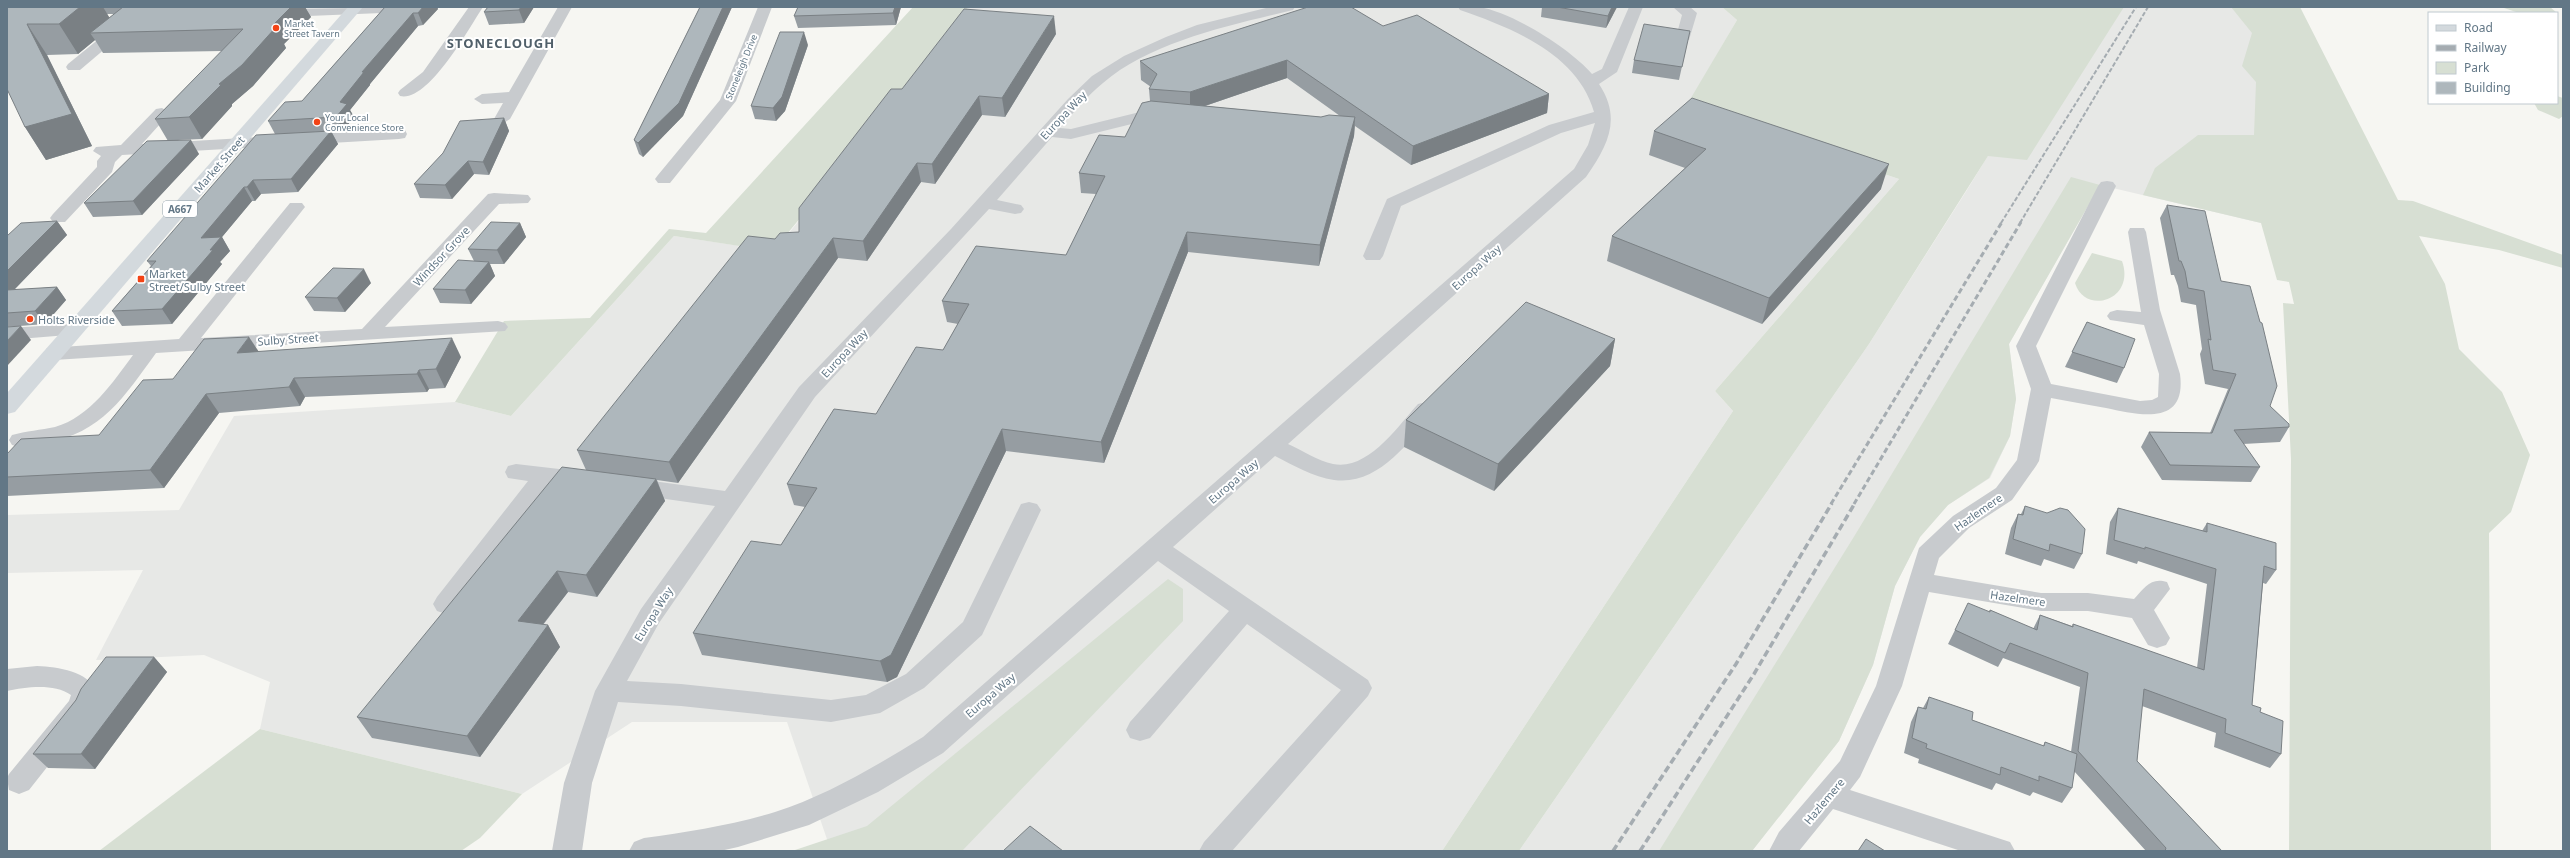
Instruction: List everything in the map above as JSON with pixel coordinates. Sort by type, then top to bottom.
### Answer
[{"type":"main road","name":"Market Street","points":[[7,407],[354,9]]},
{"type":"street","points":[[266,7],[259,14],[431,7]]},
{"type":"street","points":[[406,94],[429,75],[476,7]]},
{"type":"street","points":[[502,119],[565,7]]},
{"type":"street","name":"Stoneleigh Drive","points":[[663,179],[728,101],[765,7]]},
{"type":"street","name":"Europa Way","points":[[567,851],[578,784],[608,691],[650,616],[807,392],[1048,131],[1098,79],[1130,59],[1202,28],[1285,7]]},
{"type":"street","name":"Europa Way","points":[[644,851],[752,831],[824,805],[879,779],[932,745],[1273,446],[1580,173],[1593,154],[1598,141],[1603,115],[1601,103],[1590,82],[1569,60],[1545,43],[1481,12],[1465,7]]},
{"type":"street","points":[[1590,82],[1609,72],[1636,7]]},
{"type":"street","points":[[1680,7],[1690,13],[1684,37]]},
{"type":"street","points":[[74,67],[133,19],[110,19]]},
{"type":"street","points":[[482,99],[514,97]]},
{"type":"street","points":[[59,218],[106,168],[106,161],[115,151],[162,113]]},
{"type":"street","points":[[1048,131],[1071,134],[1152,114],[1182,117]]},
{"type":"street","points":[[1373,256],[1393,203],[1555,130],[1603,115]]},
{"type":"street","points":[[115,151],[399,134]]},
{"type":"street","points":[[2107,186],[2026,346],[2042,389],[2140,408],[2157,408],[2166,401],[2170,392],[2166,361],[2153,320],[2137,232]]},
{"type":"street","name":"Windsor Grove","points":[[368,334],[494,198],[522,199]]},
{"type":"street","points":[[984,202],[1015,209]]},
{"type":"street","points":[[184,346],[296,206]]},
{"type":"street","points":[[2117,316],[2153,320]]},
{"type":"street","name":"Sulby Street","points":[[54,353],[498,327]]},
{"type":"street","points":[[7,334],[73,330]]},
{"type":"street","points":[[20,440],[64,432],[88,420],[103,408],[150,347]]},
{"type":"street","name":"Hazlemere","points":[[1784,851],[1789,841],[1850,769],[1889,686],[1922,582],[1928,554],[1961,522],[2004,494],[2028,461],[2042,389]]},
{"type":"street","points":[[1273,446],[1333,472],[1352,473],[1377,459],[1441,393]]},
{"type":"street","points":[[516,472],[731,500]]},
{"type":"street","points":[[446,604],[545,475]]},
{"type":"street","points":[[608,691],[681,695],[831,711],[871,706],[915,681],[973,628],[1029,510]]},
{"type":"street","points":[[1157,548],[1359,688],[1214,851]]},
{"type":"street","name":"Hazelmere","points":[[1922,582],[2041,602],[2088,602],[2140,609]]},
{"type":"street","points":[[2157,638],[2140,609],[2158,589]]},
{"type":"street","points":[[1140,730],[1245,609]]},
{"type":"street","points":[[7,680],[18,677],[58,679],[81,687],[86,692],[80,706],[19,782]]},
{"type":"street","points":[[1828,795],[2000,851]]},
{"type":"shaded area","points":[[968,7],[1722,7],[1737,20],[1686,108],[1899,179],[1715,391],[1733,411],[1442,851],[831,851],[787,722],[632,722],[522,794],[260,729],[270,682],[204,655],[96,660],[143,570],[7,573],[7,515],[179,510],[234,416],[455,402],[511,416],[674,236],[774,251],[962,22]]},
{"type":"shaded area","points":[[2079,7],[2300,7],[2261,223],[2100,185],[2009,344],[2016,399],[2010,436],[1990,478],[1948,505],[1920,537],[1895,586],[1873,665],[1839,741],[1752,851],[1519,851],[1869,344],[1967,190]]},
{"type":"green space","points":[[913,7],[968,7],[962,22],[773,251],[674,236],[511,416],[455,402],[504,321],[590,318],[669,229],[706,233]]},
{"type":"green space","points":[[1722,7],[2124,7],[2027,160],[1988,156],[1869,344],[1519,851],[1442,851],[1733,411],[1715,391],[1899,179],[1685,108],[1737,20]]},
{"type":"green space","points":[[2231,7],[2300,7],[2398,200],[2413,201],[2563,255],[2563,268],[2499,250],[2419,236],[2445,284],[2459,349],[2502,392],[2530,455],[2511,512],[2489,533],[2491,851],[2289,851],[2291,459],[2283,303],[2294,304],[2289,282],[2277,280],[2261,223],[2143,195],[2155,168],[2198,135],[2254,135],[2256,82],[2242,66],[2252,33]]},
{"type":"green space","points":[[2501,7],[2550,7],[2556,12],[2516,12]]},
{"type":"green space","points":[[2558,96],[2563,98],[2563,116],[2559,119],[2538,110],[2535,104],[2558,104]]},
{"type":"green space","points":[[2071,177],[2100,185],[2009,344],[2016,399],[2010,436],[1989,478],[1948,505],[1920,537],[1895,586],[1873,665],[1839,741],[1752,851],[1659,851],[1855,535]]},
{"type":"green space","points":[[2092,253],[2122,261],[2124,274],[2122,286],[2116,294],[2108,299],[2098,301],[2089,299],[2080,293],[2075,283]]},
{"type":"green space","points":[[1168,579],[1183,589],[1183,621],[962,851],[792,851],[867,826]]},
{"type":"green space","points":[[260,729],[522,794],[480,838],[461,851],[99,851]]},
{"type":"building","points":[[7,7],[80,7],[59,24],[27,24],[72,114],[25,127],[7,89]]},
{"type":"building","points":[[123,7],[291,7],[273,25],[276,27],[242,65],[219,84],[221,85],[189,117],[155,119],[243,29],[90,33]]},
{"type":"building","points":[[385,7],[423,7],[418,13],[413,13],[362,72],[364,72],[340,102],[347,104],[336,117],[268,121],[285,102],[302,101]]},
{"type":"building","points":[[488,7],[521,7],[519,10],[484,12]]},
{"type":"building","points":[[700,7],[723,7],[679,103],[638,143],[634,140]]},
{"type":"building","points":[[798,7],[895,7],[893,13],[794,16]]},
{"type":"building","points":[[1308,7],[1351,7],[1383,26],[1417,15],[1549,94],[1413,146],[1287,60],[1190,92],[1149,89],[1157,74],[1140,61]]},
{"type":"building","points":[[1557,7],[1612,7],[1608,16]]},
{"type":"building","points":[[964,9],[1054,16],[1002,98],[979,96],[932,164],[917,163],[863,241],[833,238],[669,462],[577,450],[748,236],[775,239],[780,233],[799,232],[799,208],[891,89],[902,89]]},
{"type":"building","points":[[1644,24],[1690,31],[1682,67],[1634,60]]},
{"type":"building","points":[[780,32],[804,32],[782,97],[773,108],[751,106]]},
{"type":"building","points":[[1692,98],[1889,164],[1769,298],[1612,236],[1706,149],[1654,131]]},
{"type":"building","points":[[1151,101],[1321,117],[1329,115],[1355,117],[1320,245],[1187,232],[1101,442],[1002,429],[891,655],[880,661],[693,633],[751,541],[781,545],[817,488],[787,484],[834,409],[876,414],[916,347],[943,350],[969,304],[942,301],[976,246],[1066,255],[1105,176],[1079,173],[1099,135],[1125,137],[1142,103]]},
{"type":"building","points":[[504,118],[483,162],[468,161],[445,185],[414,184],[443,153],[460,121]]},
{"type":"building","points":[[331,131],[291,179],[253,180],[247,187],[244,187],[201,238],[221,237],[210,250],[213,250],[162,309],[112,311],[156,261],[147,261],[256,135]]},
{"type":"building","points":[[191,140],[133,201],[84,203],[147,141]]},
{"type":"building","points":[[2167,205],[2205,211],[2221,281],[2250,286],[2260,322],[2262,323],[2277,386],[2270,406],[2289,424],[2289,427],[2234,430],[2260,467],[2170,465],[2149,432],[2212,433],[2236,374],[2213,370],[2208,339],[2211,340],[2204,291],[2188,288],[2185,271],[2181,261],[2179,261]]},
{"type":"building","points":[[57,221],[7,271],[7,236],[21,223]]},
{"type":"building","points":[[491,222],[520,223],[497,250],[468,249]]},
{"type":"building","points":[[458,260],[489,262],[465,290],[433,289]]},
{"type":"building","points":[[333,268],[364,269],[337,298],[305,297]]},
{"type":"building","points":[[57,287],[35,311],[7,313],[7,290]]},
{"type":"building","points":[[1526,302],[1615,339],[1498,464],[1406,420]]},
{"type":"building","points":[[2087,322],[2135,339],[2124,368],[2072,352]]},
{"type":"building","points":[[21,326],[7,341],[7,327]]},
{"type":"building","points":[[249,337],[237,353],[452,338],[436,369],[419,370],[417,374],[294,378],[289,387],[206,394],[150,470],[7,477],[7,454],[21,439],[99,435],[143,380],[173,379],[204,339]]},
{"type":"building","points":[[562,467],[656,479],[586,575],[557,571],[518,621],[548,625],[467,736],[357,717]]},
{"type":"building","points":[[2025,506],[2047,513],[2060,508],[2068,510],[2085,529],[2082,554],[2050,544],[2049,551],[2013,539],[2018,514],[2023,515]]},
{"type":"building","points":[[2118,508],[2207,532],[2207,523],[2276,543],[2276,570],[2264,566],[2252,705],[2261,708],[2260,712],[2283,721],[2281,754],[2225,733],[2226,719],[2144,689],[2137,761],[2222,851],[2165,851],[2166,848],[2078,751],[2088,673],[2010,643],[2005,653],[1955,630],[1968,603],[1990,612],[1990,610],[2037,630],[2040,615],[2073,627],[2073,624],[2204,670],[2216,569],[2145,547],[2145,549],[2114,540]]},
{"type":"building","points":[[106,657],[154,657],[81,754],[33,754],[76,700],[81,689]]},
{"type":"building","points":[[1929,697],[1973,712],[1972,720],[2044,746],[2045,742],[2077,754],[2072,788],[2039,776],[2039,781],[2001,767],[2000,775],[1926,748],[1927,744],[1912,738],[1918,707],[1926,709]]},
{"type":"building","points":[[1030,826],[1063,851],[1003,851]]},
{"type":"building","points":[[1866,839],[1885,851],[1858,851]]},
{"type":"railway","points":[[2001,223],[2136,7]]},
{"type":"railway","points":[[2020,223],[2148,7]]},
{"type":"railway","points":[[1831,504],[2002,222]]},
{"type":"railway","points":[[1854,504],[2021,222]]},
{"type":"railway","points":[[1613,851],[1736,664],[1832,503]]},
{"type":"railway","points":[[1640,851],[1754,674],[1855,503]]},
{"type":"place","name":"Market Street Tavern","points":[[276,28]]},
{"type":"place","name":"Your Local Convenience Store","points":[[317,122]]},
{"type":"place","name":"Market Street/Sulby Street","points":[[141,279]]},
{"type":"place","name":"Holts Riverside","points":[[30,319]]},
{"type":"district","name":"STONECLOUGH","points":[[501,43]]}]
